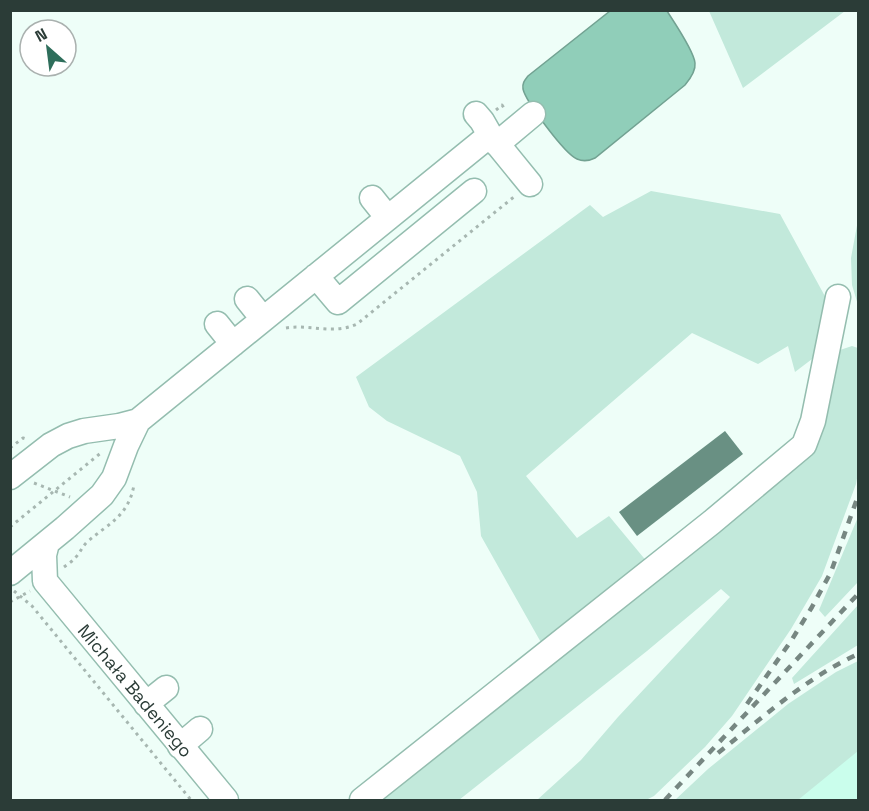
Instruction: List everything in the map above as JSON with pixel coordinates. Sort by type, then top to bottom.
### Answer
[{"type":"lane","points":[[476,114],[493,139],[530,184]]},
{"type":"lane","points":[[14,582],[47,543],[102,495],[114,478],[110,445],[120,426],[138,421],[233,344],[276,324],[316,276],[493,139],[533,114]]},
{"type":"lane","points":[[316,276],[338,302],[474,191]]},
{"type":"lane","points":[[372,198],[388,218]]},
{"type":"lane","points":[[362,801],[703,530],[804,445],[813,421],[837,297]]},
{"type":"lane","points":[[247,299],[276,324]]},
{"type":"lane","points":[[217,324],[233,344]]},
{"type":"lane","points":[[21,479],[51,445],[68,436],[84,431],[110,445]]},
{"type":"lane","points":[[14,582],[23,577],[45,582],[44,561],[47,543]]},
{"type":"lane","name":"Michała Badeniego","points":[[45,582],[226,801]]},
{"type":"lane","points":[[146,704],[166,688]]},
{"type":"lane","points":[[180,746],[200,729]]},
{"type":"path","points":[[276,324],[330,330],[357,324],[530,184]]},
{"type":"path","points":[[10,527],[110,445]]},
{"type":"path","points":[[21,479],[73,498]]},
{"type":"path","points":[[14,582],[45,582],[75,559],[84,544],[124,511],[132,496],[134,485]]},
{"type":"path","points":[[10,588],[14,582]]},
{"type":"path","points":[[10,602],[14,582]]},
{"type":"path","points":[[14,582],[191,801]]},
{"type":"shaded area","points":[[610,11],[667,11],[691,51],[695,69],[685,85],[595,158],[582,161],[571,155],[547,127],[531,105],[523,85],[528,76]]},
{"type":"shaded area","points":[[709,11],[845,11],[743,88]]},
{"type":"shaded area","points":[[651,191],[780,214],[827,300],[816,356],[795,372],[788,346],[758,364],[692,333],[526,476],[577,538],[609,516],[648,563],[543,646],[481,536],[477,492],[460,456],[387,421],[369,407],[356,377],[590,205],[603,217]]},
{"type":"shaded area","points":[[858,220],[858,305],[852,285],[851,258]]},
{"type":"shaded area","points":[[852,346],[858,348],[858,473],[822,576],[791,629],[732,716],[705,747],[654,796],[646,800],[537,800],[581,760],[730,597],[721,589],[647,651],[459,800],[369,800],[797,457],[837,351]]},
{"type":"shaded area","points":[[858,517],[858,582],[825,617],[819,610]]},
{"type":"shaded area","points":[[858,605],[858,645],[794,684],[792,678]]},
{"type":"shaded area","points":[[858,661],[858,751],[798,800],[675,800],[708,769],[788,704],[836,672]]},
{"type":"shaded area","points":[[858,750],[858,800],[797,800]]},
{"type":"building","points":[[725,431],[743,454],[637,536],[619,512]]},
{"type":"railway","points":[[747,704],[791,641],[831,572],[858,496]]},
{"type":"railway","points":[[665,800],[858,594]]},
{"type":"railway","points":[[718,753],[803,686],[858,654]]}]
